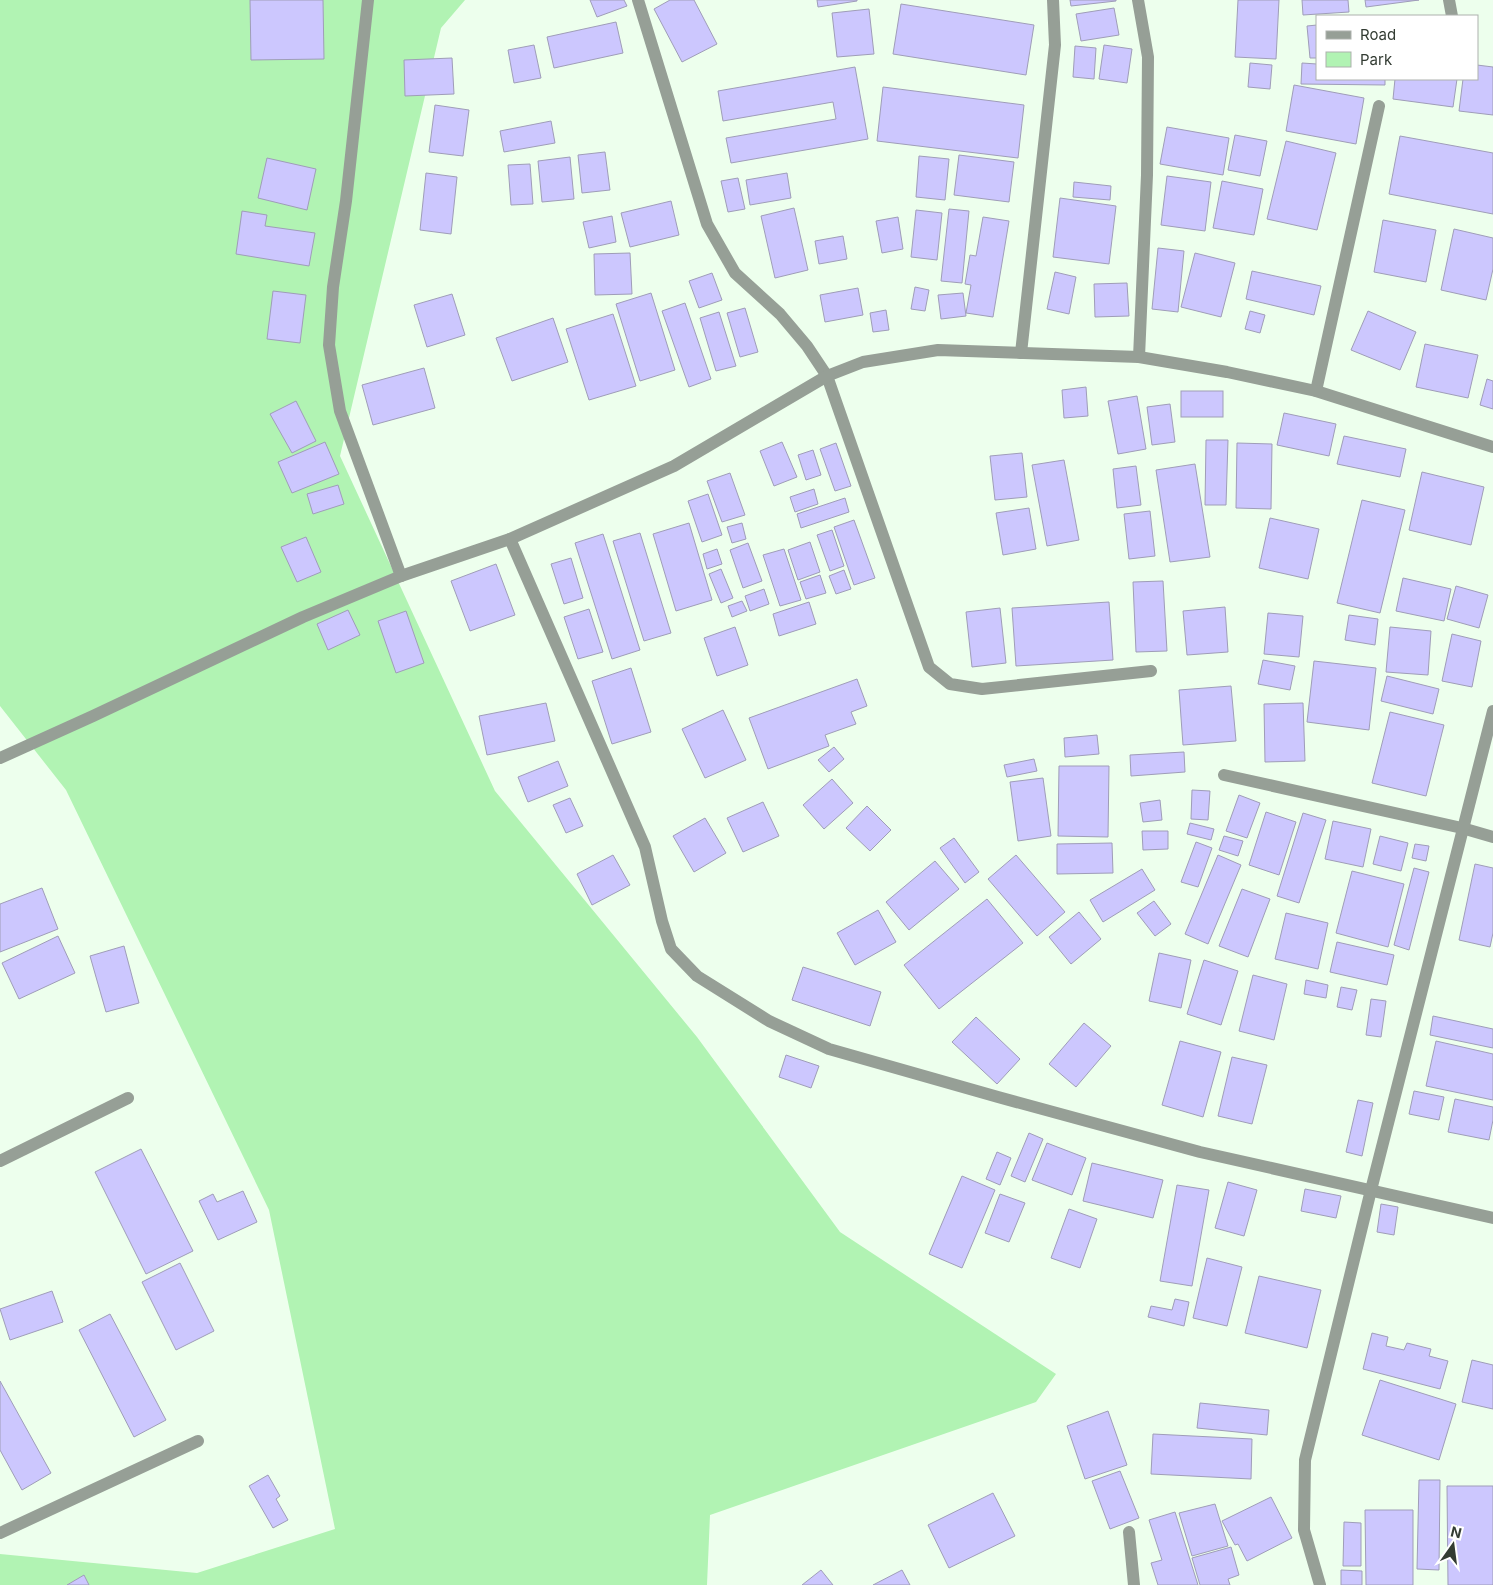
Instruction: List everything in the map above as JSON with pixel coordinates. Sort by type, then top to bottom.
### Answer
[{"type":"street","points":[[368,0],[346,201],[332,287],[329,345],[340,411],[401,576]]},
{"type":"street","points":[[638,0],[707,224],[735,273],[780,314],[807,346],[827,376],[929,667],[950,684],[982,689],[1151,671]]},
{"type":"street","points":[[1021,353],[1054,45],[1053,0]]},
{"type":"street","points":[[1138,0],[1148,57],[1147,175],[1139,357]]},
{"type":"street","points":[[1449,0],[1452,15]]},
{"type":"street","points":[[1316,391],[1379,106]]},
{"type":"street","points":[[0,758],[303,617],[401,576],[510,539],[674,466],[827,376],[863,362],[938,350],[1139,357],[1227,372],[1316,391],[1493,447]]},
{"type":"street","points":[[510,539],[645,847],[662,921],[671,950],[697,976],[769,1021],[829,1049],[1200,1152],[1493,1218]]},
{"type":"street","points":[[1320,1585],[1304,1530],[1306,1460],[1371,1190],[1493,710]]},
{"type":"street","points":[[1224,776],[1462,828],[1493,837]]},
{"type":"street","points":[[0,1161],[128,1098]]},
{"type":"street","points":[[0,1533],[198,1441]]},
{"type":"street","points":[[1129,1532],[1134,1585]]},
{"type":"green space","points":[[0,0],[465,0],[441,28],[340,456],[495,791],[697,1037],[840,1232],[1056,1374],[1036,1402],[710,1515],[707,1585],[0,1585],[0,1554],[197,1573],[335,1529],[269,1210],[66,790],[0,706]]},
{"type":"building","points":[[250,0],[323,0],[324,59],[251,60]]},
{"type":"building","points":[[590,0],[624,0],[627,6],[597,17]]},
{"type":"building","points":[[670,0],[694,0],[717,44],[682,62],[654,9]]},
{"type":"building","points":[[817,0],[857,0],[857,1],[818,7]]},
{"type":"building","points":[[1070,0],[1116,0],[1116,1],[1071,6]]},
{"type":"building","points":[[1238,0],[1279,0],[1276,59],[1235,57]]},
{"type":"building","points":[[1302,0],[1348,0],[1349,12],[1303,15]]},
{"type":"building","points":[[1365,0],[1419,0],[1366,7]]},
{"type":"building","points":[[901,4],[1034,25],[1026,75],[893,54]]},
{"type":"building","points":[[1114,8],[1119,35],[1081,41],[1076,14]]},
{"type":"building","points":[[869,9],[874,54],[837,57],[832,13]]},
{"type":"building","points":[[616,22],[623,53],[554,68],[547,37]]},
{"type":"building","points":[[1316,25],[1316,58],[1310,58],[1307,26]]},
{"type":"building","points":[[534,45],[541,78],[514,83],[508,50]]},
{"type":"building","points":[[1104,45],[1132,49],[1127,83],[1099,79]]},
{"type":"building","points":[[1075,46],[1096,48],[1094,79],[1073,77]]},
{"type":"building","points":[[452,58],[454,94],[405,96],[404,60]]},
{"type":"building","points":[[1250,63],[1272,65],[1270,89],[1248,87]]},
{"type":"building","points":[[1302,63],[1316,64],[1316,80],[1385,80],[1385,85],[1301,84]]},
{"type":"building","points":[[1478,65],[1493,67],[1493,115],[1459,111],[1463,80],[1478,80]]},
{"type":"building","points":[[855,67],[868,139],[731,163],[726,138],[836,119],[833,102],[723,121],[718,91]]},
{"type":"building","points":[[1395,80],[1457,80],[1453,107],[1393,99]]},
{"type":"building","points":[[1294,85],[1364,98],[1356,144],[1286,131]]},
{"type":"building","points":[[883,87],[1024,105],[1018,158],[877,141]]},
{"type":"building","points":[[435,105],[469,110],[463,156],[429,152]]},
{"type":"building","points":[[551,121],[555,143],[504,152],[500,131]]},
{"type":"building","points":[[1167,127],[1229,138],[1223,175],[1160,164]]},
{"type":"building","points":[[1235,135],[1267,141],[1260,176],[1228,170]]},
{"type":"building","points":[[1400,136],[1493,153],[1493,214],[1389,194]]},
{"type":"building","points":[[1286,141],[1336,153],[1317,230],[1267,219]]},
{"type":"building","points":[[605,152],[610,190],[582,193],[578,155]]},
{"type":"building","points":[[959,155],[1014,162],[1009,202],[954,195]]},
{"type":"building","points":[[919,156],[949,159],[945,200],[916,197]]},
{"type":"building","points":[[570,157],[574,199],[542,202],[538,161]]},
{"type":"building","points":[[267,158],[316,169],[307,210],[258,198]]},
{"type":"building","points":[[530,164],[533,204],[511,205],[508,165]]},
{"type":"building","points":[[426,173],[457,177],[451,234],[420,230]]},
{"type":"building","points":[[787,173],[791,198],[750,205],[746,180]]},
{"type":"building","points":[[1167,176],[1211,182],[1205,231],[1161,225]]},
{"type":"building","points":[[738,178],[745,209],[728,212],[721,181]]},
{"type":"building","points":[[1222,181],[1263,189],[1254,235],[1213,228]]},
{"type":"building","points":[[1074,182],[1111,186],[1110,200],[1073,197]]},
{"type":"building","points":[[1060,198],[1116,206],[1109,264],[1053,257]]},
{"type":"building","points":[[671,201],[679,235],[630,247],[621,213]]},
{"type":"building","points":[[794,208],[808,270],[775,278],[761,216]]},
{"type":"building","points":[[949,209],[969,211],[962,283],[941,281]]},
{"type":"building","points":[[916,210],[942,213],[937,260],[911,257]]},
{"type":"building","points":[[242,211],[267,215],[265,226],[315,233],[309,266],[236,254]]},
{"type":"building","points":[[612,216],[616,242],[589,248],[583,222]]},
{"type":"building","points":[[898,217],[903,249],[882,253],[876,221]]},
{"type":"building","points":[[983,217],[1009,221],[993,317],[966,313],[971,285],[965,284],[970,255],[976,256]]},
{"type":"building","points":[[1383,220],[1436,230],[1426,282],[1374,272]]},
{"type":"building","points":[[1454,229],[1493,238],[1493,269],[1486,300],[1441,290]]},
{"type":"building","points":[[843,236],[847,259],[819,264],[815,241]]},
{"type":"building","points":[[1158,248],[1184,251],[1178,312],[1152,309]]},
{"type":"building","points":[[630,253],[632,294],[595,295],[594,254]]},
{"type":"building","points":[[1195,253],[1235,263],[1221,317],[1181,307]]},
{"type":"building","points":[[1252,271],[1321,286],[1314,315],[1246,299]]},
{"type":"building","points":[[1055,272],[1076,277],[1069,314],[1047,309]]},
{"type":"building","points":[[712,273],[722,300],[699,308],[689,281]]},
{"type":"building","points":[[1127,283],[1129,316],[1095,317],[1094,284]]},
{"type":"building","points":[[915,287],[929,290],[925,311],[911,309]]},
{"type":"building","points":[[858,288],[863,315],[825,322],[820,295]]},
{"type":"building","points":[[273,291],[306,295],[300,343],[267,339]]},
{"type":"building","points":[[651,293],[675,370],[640,381],[616,304]]},
{"type":"building","points":[[963,293],[966,316],[941,319],[938,295]]},
{"type":"building","points":[[452,294],[465,335],[427,347],[414,305]]},
{"type":"building","points":[[685,303],[711,379],[689,387],[662,311]]},
{"type":"building","points":[[745,308],[758,352],[740,357],[727,313]]},
{"type":"building","points":[[886,310],[889,330],[873,332],[870,313]]},
{"type":"building","points":[[1250,311],[1265,315],[1260,333],[1245,329]]},
{"type":"building","points":[[1368,311],[1416,332],[1400,370],[1351,350]]},
{"type":"building","points":[[719,312],[736,366],[716,371],[700,318]]},
{"type":"building","points":[[613,314],[636,386],[589,400],[566,329]]},
{"type":"building","points":[[553,318],[568,362],[512,381],[496,338]]},
{"type":"building","points":[[1425,344],[1478,355],[1468,398],[1416,387]]},
{"type":"building","points":[[424,368],[435,408],[373,425],[362,385]]},
{"type":"building","points":[[1487,379],[1493,381],[1493,409],[1480,405]]},
{"type":"building","points":[[1086,387],[1088,416],[1064,418],[1062,390]]},
{"type":"building","points":[[1181,391],[1223,391],[1223,417],[1181,417]]},
{"type":"building","points":[[1137,396],[1146,449],[1118,454],[1108,401]]},
{"type":"building","points":[[296,401],[316,441],[292,453],[270,414]]},
{"type":"building","points":[[1170,404],[1175,442],[1152,445],[1147,407]]},
{"type":"building","points":[[1284,413],[1336,424],[1329,456],[1277,445]]},
{"type":"building","points":[[1344,436],[1406,449],[1400,477],[1337,464]]},
{"type":"building","points":[[1206,440],[1228,440],[1226,505],[1205,505]]},
{"type":"building","points":[[325,442],[339,474],[292,493],[278,462]]},
{"type":"building","points":[[782,442],[797,477],[774,486],[760,451]]},
{"type":"building","points":[[836,443],[851,486],[835,491],[820,449]]},
{"type":"building","points":[[1237,443],[1272,444],[1271,509],[1236,508]]},
{"type":"building","points":[[813,450],[821,475],[806,480],[798,455]]},
{"type":"building","points":[[1022,453],[1027,497],[995,500],[990,456]]},
{"type":"building","points":[[1064,460],[1079,540],[1047,546],[1032,465]]},
{"type":"building","points":[[1195,464],[1210,557],[1170,562],[1156,470]]},
{"type":"building","points":[[1136,466],[1141,505],[1117,508],[1113,469]]},
{"type":"building","points":[[1422,472],[1484,487],[1471,545],[1409,530]]},
{"type":"building","points":[[730,473],[745,515],[722,522],[707,481]]},
{"type":"building","points":[[338,485],[344,504],[313,514],[307,494]]},
{"type":"building","points":[[814,489],[818,504],[795,512],[790,497]]},
{"type":"building","points":[[708,494],[722,535],[702,542],[688,501]]},
{"type":"building","points":[[845,498],[849,512],[801,528],[797,514]]},
{"type":"building","points":[[1362,500],[1405,510],[1380,613],[1337,603]]},
{"type":"building","points":[[1029,508],[1036,549],[1003,555],[996,513]]},
{"type":"building","points":[[1150,511],[1155,556],[1129,559],[1124,514]]},
{"type":"building","points":[[1270,518],[1319,529],[1308,579],[1259,568]]},
{"type":"building","points":[[854,520],[875,578],[854,585],[834,527]]},
{"type":"building","points":[[689,523],[712,600],[676,611],[653,534]]},
{"type":"building","points":[[742,523],[746,539],[732,543],[727,527]]},
{"type":"building","points":[[832,530],[844,566],[830,571],[817,535]]},
{"type":"building","points":[[640,533],[671,633],[644,641],[613,541]]},
{"type":"building","points":[[603,534],[640,650],[612,659],[575,543]]},
{"type":"building","points":[[306,537],[321,572],[297,582],[281,547]]},
{"type":"building","points":[[810,542],[820,572],[798,580],[788,550]]},
{"type":"building","points":[[748,543],[762,581],[743,588],[730,550]]},
{"type":"building","points":[[717,549],[722,564],[707,569],[703,554]]},
{"type":"building","points":[[784,549],[801,600],[780,606],[763,555]]},
{"type":"building","points":[[571,558],[583,598],[564,604],[551,564]]},
{"type":"building","points":[[496,564],[515,615],[470,631],[451,581]]},
{"type":"building","points":[[721,569],[733,598],[721,603],[709,574]]},
{"type":"building","points":[[844,570],[851,589],[836,594],[829,576]]},
{"type":"building","points":[[820,575],[826,593],[806,599],[800,582]]},
{"type":"building","points":[[1403,578],[1451,589],[1444,621],[1396,611]]},
{"type":"building","points":[[1163,581],[1167,651],[1136,652],[1133,582]]},
{"type":"building","points":[[1456,586],[1488,595],[1479,628],[1447,619]]},
{"type":"building","points":[[764,589],[769,604],[750,611],[745,596]]},
{"type":"building","points":[[742,601],[747,611],[732,617],[728,606]]},
{"type":"building","points":[[809,602],[816,624],[779,636],[773,614]]},
{"type":"building","points":[[1109,602],[1113,660],[1016,666],[1012,608]]},
{"type":"building","points":[[1225,607],[1228,652],[1187,655],[1183,611]]},
{"type":"building","points":[[1000,608],[1006,663],[972,667],[966,612]]},
{"type":"building","points":[[589,609],[603,652],[578,659],[564,617]]},
{"type":"building","points":[[348,610],[360,635],[328,650],[317,624]]},
{"type":"building","points":[[406,611],[424,663],[396,673],[378,621]]},
{"type":"building","points":[[1268,613],[1303,616],[1299,657],[1264,654]]},
{"type":"building","points":[[1349,615],[1378,619],[1375,645],[1345,640]]},
{"type":"building","points":[[735,627],[748,665],[717,676],[704,638]]},
{"type":"building","points":[[1390,627],[1431,631],[1428,675],[1386,672]]},
{"type":"building","points":[[1452,634],[1481,641],[1472,687],[1442,681]]},
{"type":"building","points":[[1263,660],[1295,666],[1290,690],[1258,684]]},
{"type":"building","points":[[1314,661],[1376,668],[1369,730],[1307,722]]},
{"type":"building","points":[[631,668],[651,732],[612,744],[592,681]]},
{"type":"building","points":[[1387,676],[1439,689],[1433,714],[1381,701]]},
{"type":"building","points":[[857,679],[867,706],[851,712],[856,724],[825,735],[829,746],[768,769],[749,718]]},
{"type":"building","points":[[1231,686],[1236,741],[1183,745],[1179,690]]},
{"type":"building","points":[[546,703],[555,741],[487,755],[479,716]]},
{"type":"building","points":[[1303,703],[1305,761],[1265,762],[1264,704]]},
{"type":"building","points":[[723,710],[746,760],[705,778],[682,729]]},
{"type":"building","points":[[1390,712],[1444,725],[1426,796],[1372,783]]},
{"type":"building","points":[[1097,735],[1099,754],[1065,757],[1064,738]]},
{"type":"building","points":[[834,747],[844,759],[829,772],[818,760]]},
{"type":"building","points":[[1184,752],[1185,772],[1131,776],[1130,755]]},
{"type":"building","points":[[1034,759],[1037,771],[1007,777],[1004,765]]},
{"type":"building","points":[[558,761],[568,786],[528,802],[518,777]]},
{"type":"building","points":[[1059,766],[1109,766],[1108,837],[1058,836]]},
{"type":"building","points":[[1043,778],[1051,836],[1018,841],[1010,782]]},
{"type":"building","points":[[832,779],[853,803],[824,829],[803,805]]},
{"type":"building","points":[[1192,790],[1210,791],[1208,820],[1191,819]]},
{"type":"building","points":[[1239,795],[1260,803],[1247,838],[1226,831]]},
{"type":"building","points":[[570,798],[583,826],[566,833],[553,805]]},
{"type":"building","points":[[1160,800],[1162,820],[1143,822],[1140,803]]},
{"type":"building","points":[[763,802],[779,836],[743,852],[727,818]]},
{"type":"building","points":[[867,806],[891,830],[870,851],[846,828]]},
{"type":"building","points":[[1266,812],[1296,822],[1279,875],[1249,865]]},
{"type":"building","points":[[1303,813],[1326,820],[1299,903],[1277,896]]},
{"type":"building","points":[[705,818],[726,853],[694,872],[673,836]]},
{"type":"building","points":[[1333,821],[1371,829],[1363,867],[1325,859]]},
{"type":"building","points":[[1190,823],[1214,829],[1211,840],[1187,834]]},
{"type":"building","points":[[1142,831],[1168,831],[1168,849],[1143,850]]},
{"type":"building","points":[[1224,836],[1243,841],[1238,856],[1219,850]]},
{"type":"building","points":[[1380,836],[1408,843],[1401,871],[1373,864]]},
{"type":"building","points":[[954,838],[979,872],[965,883],[940,848]]},
{"type":"building","points":[[1196,842],[1212,848],[1198,887],[1181,882]]},
{"type":"building","points":[[1112,843],[1113,873],[1057,874],[1057,844]]},
{"type":"building","points":[[1415,844],[1429,846],[1426,861],[1412,858]]},
{"type":"building","points":[[613,855],[630,885],[592,905],[577,874]]},
{"type":"building","points":[[1016,855],[1065,912],[1037,936],[988,879]]},
{"type":"building","points":[[1218,855],[1241,865],[1208,944],[1185,934]]},
{"type":"building","points":[[935,861],[959,889],[909,930],[886,902]]},
{"type":"building","points":[[1475,864],[1493,868],[1493,933],[1490,947],[1459,940]]},
{"type":"building","points":[[1414,868],[1429,872],[1409,950],[1394,945]]},
{"type":"building","points":[[1142,869],[1155,890],[1103,922],[1090,900]]},
{"type":"building","points":[[1352,871],[1404,884],[1388,947],[1336,933]]},
{"type":"building","points":[[42,888],[58,929],[0,952],[0,904]]},
{"type":"building","points":[[1242,889],[1270,899],[1248,957],[1219,946]]},
{"type":"building","points":[[987,899],[1023,943],[939,1009],[904,965]]},
{"type":"building","points":[[1154,901],[1171,924],[1155,936],[1137,913]]},
{"type":"building","points":[[878,910],[896,942],[855,965],[837,933]]},
{"type":"building","points":[[1079,912],[1101,939],[1071,964],[1049,937]]},
{"type":"building","points":[[1286,913],[1328,923],[1318,969],[1275,959]]},
{"type":"building","points":[[58,936],[75,973],[19,999],[2,963]]},
{"type":"building","points":[[1337,942],[1394,955],[1387,985],[1330,972]]},
{"type":"building","points":[[124,946],[139,1003],[106,1012],[90,956]]},
{"type":"building","points":[[1159,953],[1191,960],[1181,1008],[1149,1001]]},
{"type":"building","points":[[1204,960],[1238,971],[1221,1025],[1187,1014]]},
{"type":"building","points":[[803,967],[881,992],[870,1026],[792,1000]]},
{"type":"building","points":[[1253,975],[1287,984],[1274,1040],[1239,1031]]},
{"type":"building","points":[[1306,980],[1328,985],[1326,998],[1304,994]]},
{"type":"building","points":[[1341,987],[1357,990],[1352,1010],[1337,1007]]},
{"type":"building","points":[[1371,999],[1386,1001],[1381,1037],[1366,1035]]},
{"type":"building","points":[[1433,1016],[1493,1029],[1493,1048],[1430,1035]]},
{"type":"building","points":[[976,1017],[1020,1059],[997,1084],[952,1042]]},
{"type":"building","points":[[1084,1023],[1111,1046],[1076,1087],[1049,1064]]},
{"type":"building","points":[[1180,1041],[1221,1052],[1203,1117],[1162,1105]]},
{"type":"building","points":[[1436,1041],[1493,1054],[1493,1100],[1426,1086]]},
{"type":"building","points":[[786,1055],[819,1066],[811,1088],[779,1077]]},
{"type":"building","points":[[1232,1057],[1267,1065],[1252,1124],[1218,1116]]},
{"type":"building","points":[[1414,1091],[1444,1097],[1439,1120],[1409,1114]]},
{"type":"building","points":[[1455,1099],[1493,1107],[1493,1120],[1489,1140],[1448,1132]]},
{"type":"building","points":[[1358,1100],[1373,1103],[1362,1156],[1346,1152]]},
{"type":"building","points":[[1029,1133],[1043,1139],[1025,1182],[1011,1176]]},
{"type":"building","points":[[1047,1143],[1086,1158],[1072,1195],[1032,1180]]},
{"type":"building","points":[[141,1149],[193,1251],[146,1274],[95,1172]]},
{"type":"building","points":[[997,1152],[1011,1158],[1000,1185],[986,1179]]},
{"type":"building","points":[[1092,1163],[1163,1180],[1153,1218],[1083,1201]]},
{"type":"building","points":[[962,1176],[995,1190],[962,1268],[929,1254]]},
{"type":"building","points":[[1228,1182],[1257,1190],[1244,1236],[1215,1228]]},
{"type":"building","points":[[1177,1185],[1209,1190],[1192,1286],[1160,1281]]},
{"type":"building","points":[[1305,1189],[1341,1196],[1336,1218],[1301,1211]]},
{"type":"building","points":[[243,1191],[257,1222],[218,1240],[199,1201],[213,1194],[217,1202]]},
{"type":"building","points":[[1000,1194],[1025,1203],[1009,1242],[985,1233]]},
{"type":"building","points":[[1381,1204],[1398,1207],[1394,1235],[1377,1232]]},
{"type":"building","points":[[1069,1209],[1097,1219],[1080,1268],[1051,1258]]},
{"type":"building","points":[[1207,1258],[1242,1267],[1227,1326],[1193,1318]]},
{"type":"building","points":[[180,1263],[214,1331],[176,1350],[142,1282]]},
{"type":"building","points":[[1259,1276],[1321,1290],[1307,1348],[1245,1333]]},
{"type":"building","points":[[52,1291],[63,1322],[10,1340],[0,1309]]},
{"type":"building","points":[[1175,1299],[1189,1302],[1184,1326],[1148,1317],[1151,1306],[1172,1310]]},
{"type":"building","points":[[110,1314],[166,1420],[134,1437],[79,1330]]},
{"type":"building","points":[[1372,1333],[1388,1337],[1386,1346],[1404,1350],[1407,1343],[1431,1349],[1429,1356],[1448,1361],[1440,1389],[1363,1369]]},
{"type":"building","points":[[1472,1360],[1493,1365],[1493,1409],[1462,1402]]},
{"type":"building","points":[[1380,1380],[1456,1404],[1439,1460],[1362,1435]]},
{"type":"building","points":[[0,1381],[51,1473],[22,1490],[0,1450]]},
{"type":"building","points":[[1200,1403],[1269,1410],[1267,1435],[1197,1428]]},
{"type":"building","points":[[1108,1411],[1127,1465],[1085,1479],[1067,1426]]},
{"type":"building","points":[[1153,1434],[1252,1439],[1251,1479],[1151,1474]]},
{"type":"building","points":[[1120,1471],[1139,1518],[1110,1529],[1092,1481]]},
{"type":"building","points":[[268,1475],[280,1496],[276,1499],[288,1520],[273,1528],[249,1486]]},
{"type":"building","points":[[1419,1480],[1440,1480],[1439,1570],[1417,1569]]},
{"type":"building","points":[[1447,1486],[1493,1486],[1493,1585],[1448,1585]]},
{"type":"building","points":[[993,1493],[1015,1536],[949,1568],[928,1525]]},
{"type":"building","points":[[1271,1497],[1292,1538],[1247,1561],[1238,1544],[1235,1545],[1222,1521]]},
{"type":"building","points":[[1215,1504],[1228,1546],[1192,1556],[1179,1513]]},
{"type":"building","points":[[1365,1510],[1413,1510],[1413,1585],[1366,1585]]},
{"type":"building","points":[[1175,1512],[1198,1585],[1158,1585],[1151,1563],[1162,1560],[1149,1520]]},
{"type":"building","points":[[1344,1522],[1361,1523],[1361,1566],[1343,1566]]},
{"type":"building","points":[[1231,1547],[1239,1575],[1228,1579],[1230,1585],[1200,1585],[1192,1558]]},
{"type":"building","points":[[821,1570],[833,1585],[802,1585]]},
{"type":"building","points":[[902,1570],[910,1585],[873,1585]]},
{"type":"building","points":[[1341,1570],[1362,1571],[1362,1585],[1341,1585]]},
{"type":"building","points":[[84,1575],[89,1585],[67,1585]]}]
